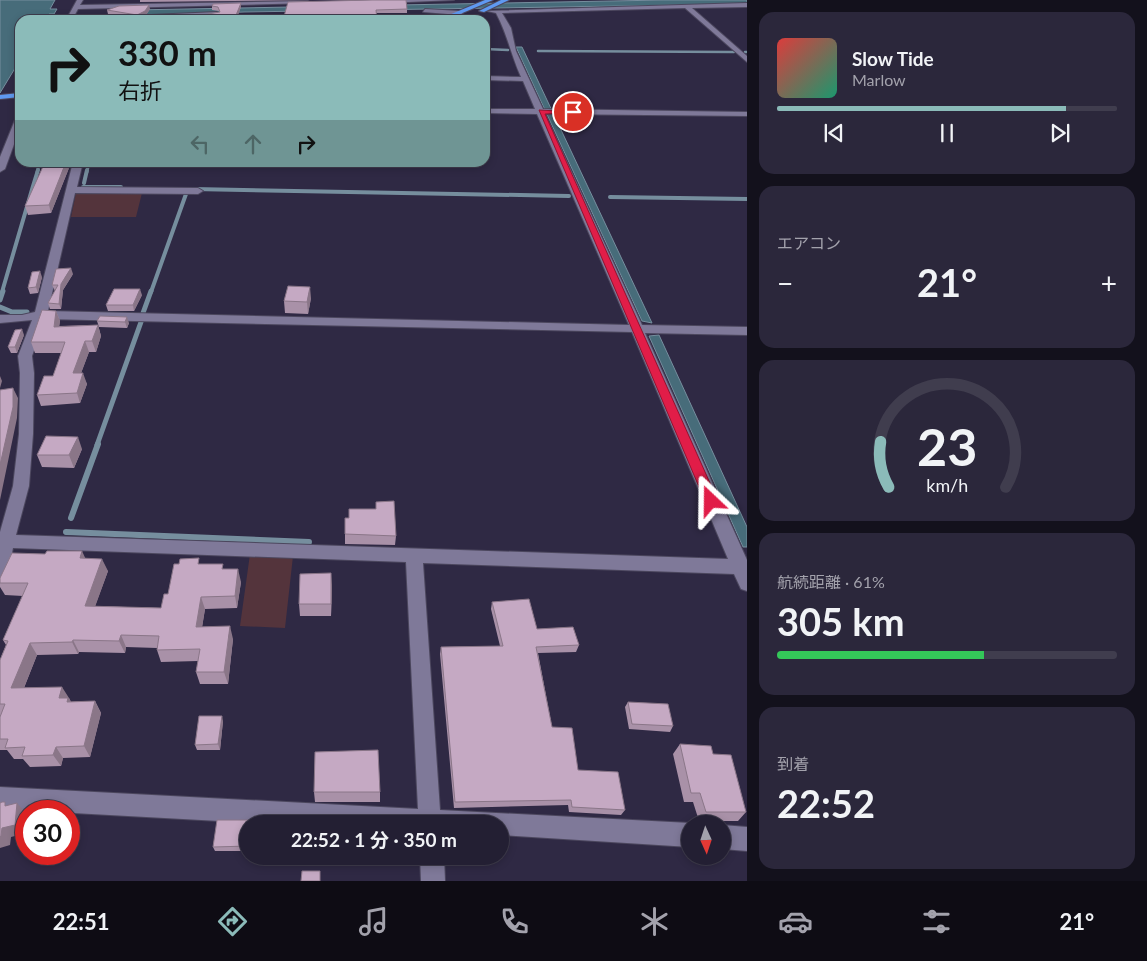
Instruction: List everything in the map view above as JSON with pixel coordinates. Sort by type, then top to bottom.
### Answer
[{"type":"highway","points":[[464,15],[490,0]]},
{"type":"highway","points":[[464,15],[481,11],[506,0]]},
{"type":"highway","points":[[0,91],[15,90]]},
{"type":"highway","points":[[0,96],[15,94]]},
{"type":"street","points":[[72,15],[80,0]]},
{"type":"street","points":[[98,7],[144,0]]},
{"type":"street","points":[[374,1],[450,0]]},
{"type":"street","points":[[77,7],[318,2]]},
{"type":"street","points":[[481,11],[747,5]]},
{"type":"street","points":[[687,6],[747,60]]},
{"type":"street","points":[[417,11],[445,10],[467,14]]},
{"type":"street","points":[[498,10],[508,28],[513,51],[526,79],[546,112],[637,328],[743,566],[747,584]]},
{"type":"street","points":[[205,15],[223,14]]},
{"type":"street","points":[[490,78],[526,79]]},
{"type":"street","points":[[490,111],[747,114]]},
{"type":"street","points":[[0,169],[15,130]]},
{"type":"street","points":[[0,576],[6,541],[21,486],[26,434],[27,374],[25,356],[39,315],[77,167]]},
{"type":"street","points":[[71,190],[198,191]]},
{"type":"street","points":[[0,319],[22,319],[39,315],[747,331]]},
{"type":"street","points":[[6,541],[743,566]]},
{"type":"street","points":[[414,556],[430,815]]},
{"type":"street","points":[[0,798],[305,815]]},
{"type":"street","points":[[509,825],[681,834]]},
{"type":"street","points":[[731,838],[747,839]]},
{"type":"street","points":[[432,865],[433,881]]},
{"type":"shaded area","points":[[76,193],[142,193],[136,217],[71,217]]},
{"type":"shaded area","points":[[250,554],[293,556],[285,628],[240,626]]},
{"type":"water","points":[[0,0],[55,0],[50,9],[57,9],[54,14],[15,15],[15,68],[0,93]]},
{"type":"water","points":[[747,0],[747,4],[117,15],[132,10]]},
{"type":"water","points":[[516,47],[522,47],[652,323],[642,321]]},
{"type":"water","points":[[659,335],[747,527],[747,547],[743,547],[649,336]]},
{"type":"building","points":[[406,0],[407,9],[376,10],[376,15],[284,15],[288,2]]},
{"type":"building","points":[[241,3],[236,15],[208,15],[220,12],[218,7],[212,6],[213,4]]},
{"type":"building","points":[[149,5],[145,11],[137,15],[107,10],[119,6]]},
{"type":"building","points":[[43,167],[64,167],[49,205],[25,206]]},
{"type":"building","points":[[71,268],[61,284],[59,304],[48,303],[58,285],[52,285],[56,269]]},
{"type":"building","points":[[40,271],[36,287],[28,288],[32,272]]},
{"type":"building","points":[[288,286],[310,287],[307,302],[284,301]]},
{"type":"building","points":[[114,289],[140,289],[133,305],[106,305]]},
{"type":"building","points":[[42,310],[56,311],[54,327],[98,325],[92,341],[85,341],[73,373],[83,373],[77,393],[37,395],[44,376],[53,376],[65,342],[31,342]]},
{"type":"building","points":[[100,316],[127,317],[125,322],[97,321]]},
{"type":"building","points":[[22,329],[15,347],[8,347],[15,330]]},
{"type":"building","points":[[13,388],[13,407],[0,465],[0,390]]},
{"type":"building","points":[[46,436],[78,437],[69,455],[37,455]]},
{"type":"building","points":[[394,501],[396,536],[345,534],[345,518],[349,518],[349,509],[376,509],[376,502]]},
{"type":"building","points":[[47,551],[82,551],[80,558],[102,559],[85,606],[161,608],[164,594],[168,594],[174,564],[179,564],[180,559],[199,558],[198,564],[223,564],[222,569],[238,569],[235,596],[201,597],[196,627],[230,626],[224,672],[196,672],[200,649],[157,650],[159,636],[121,635],[119,641],[73,640],[72,642],[30,643],[11,688],[62,687],[59,698],[68,698],[67,702],[95,701],[84,746],[56,747],[53,755],[22,756],[25,747],[5,748],[8,739],[0,739],[0,717],[5,704],[0,704],[0,660],[8,641],[3,640],[28,583],[0,583],[0,578],[12,553],[45,554]]},
{"type":"building","points":[[331,573],[331,604],[299,604],[300,574]]},
{"type":"building","points":[[529,599],[537,629],[573,627],[579,645],[536,647],[552,727],[572,728],[578,770],[618,772],[625,810],[572,807],[571,800],[455,802],[441,647],[503,646],[492,602]]},
{"type":"building","points":[[628,702],[668,704],[673,726],[632,724]]},
{"type":"building","points":[[199,716],[222,716],[218,744],[195,745]]},
{"type":"building","points":[[680,744],[711,746],[713,754],[731,755],[746,812],[706,812],[700,793],[691,793]]},
{"type":"building","points":[[378,750],[380,792],[314,792],[315,752]]},
{"type":"building","points":[[5,802],[5,806],[15,804],[15,825],[2,828],[0,837],[0,803]]},
{"type":"building","points":[[217,820],[239,820],[239,846],[213,847]]},
{"type":"building","points":[[302,871],[320,871],[320,881],[301,881]]},
{"type":"waterway","points":[[490,49],[508,50]]},
{"type":"waterway","points":[[538,51],[734,52]]},
{"type":"waterway","points":[[37,172],[38,167]]},
{"type":"waterway","points":[[87,172],[88,167]]},
{"type":"waterway","points":[[33,186],[38,170]]},
{"type":"waterway","points":[[84,183],[87,170]]},
{"type":"waterway","points":[[2,292],[33,186]]},
{"type":"waterway","points":[[83,187],[121,187]]},
{"type":"waterway","points":[[193,189],[569,196]]},
{"type":"waterway","points":[[151,292],[186,194]]},
{"type":"waterway","points":[[610,197],[747,199]]},
{"type":"waterway","points":[[0,300],[3,291]]},
{"type":"waterway","points":[[143,313],[151,291]]},
{"type":"waterway","points":[[0,307],[12,312],[27,312]]},
{"type":"waterway","points":[[97,445],[141,322]]},
{"type":"waterway","points":[[71,518],[98,444]]},
{"type":"waterway","points":[[66,532],[309,542]]},
{"type":"route","points":[[573,112],[541,112],[711,501]]}]
